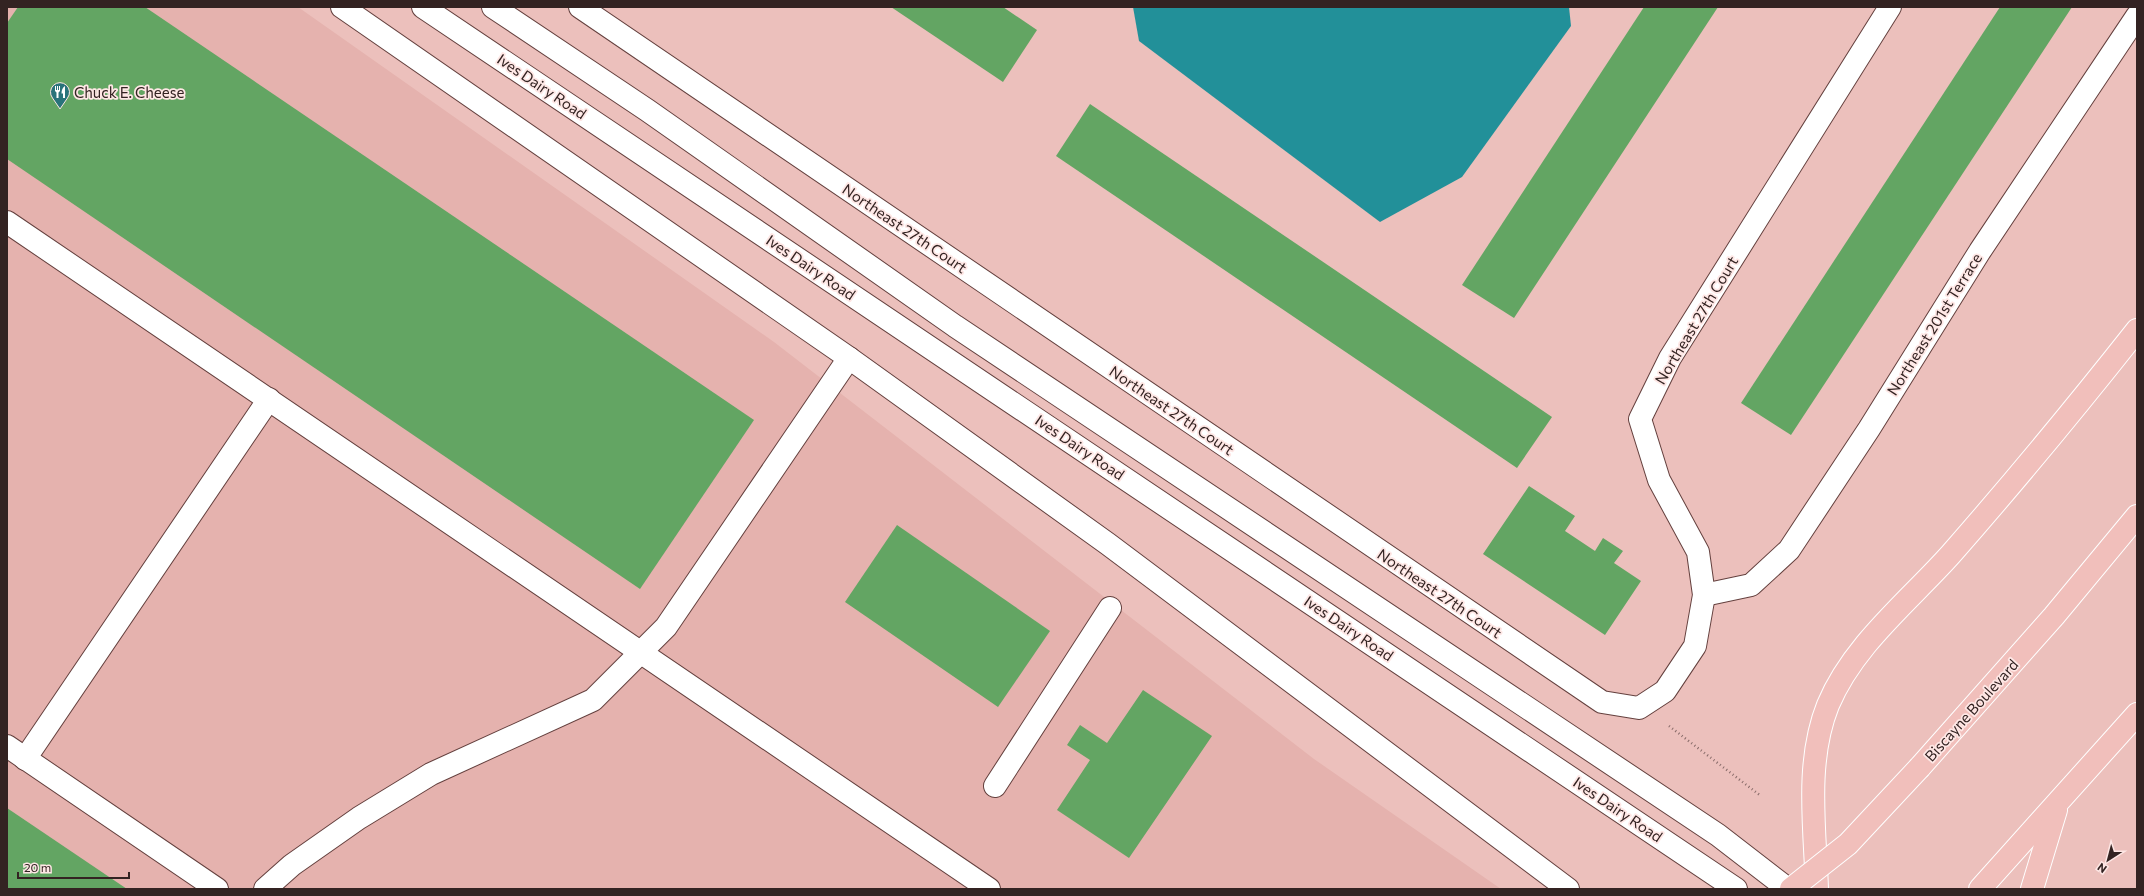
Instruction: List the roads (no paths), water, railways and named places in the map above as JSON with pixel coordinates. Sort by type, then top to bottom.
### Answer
[{"type":"main road","points":[[1817,889],[1814,798],[1815,758],[1824,719],[1840,680],[1858,653],[1950,555],[1997,501],[2076,407],[2137,330]]},
{"type":"main road","name":"Biscayne Boulevard","points":[[1789,889],[1848,844],[1920,767],[2031,643],[2137,516]]},
{"type":"main road","points":[[1982,888],[2137,714]]},
{"type":"main road","points":[[2032,889],[2057,805]]},
{"type":"street","points":[[342,7],[849,358],[1108,544],[1568,889]]},
{"type":"street","name":"Ives Dairy Road","points":[[423,7],[1736,889]]},
{"type":"street","name":"Ives Dairy Road","points":[[493,7],[647,110],[955,326],[1640,782],[1718,836],[1789,889]]},
{"type":"street","name":"Northeast 27th Court","points":[[580,7],[1602,702],[1639,708],[1666,691],[1696,646],[1704,595],[1698,552],[1659,480],[1640,419],[1670,358],[1890,7]]},
{"type":"street","name":"Northeast 201st Terrace","points":[[1704,595],[1751,585],[1789,550],[1869,429],[1984,245],[2137,16]]},
{"type":"street","points":[[7,222],[989,889]]},
{"type":"street","points":[[265,889],[292,865],[328,839],[431,774],[593,700],[666,628],[849,358]]},
{"type":"street","points":[[25,759],[269,399]]},
{"type":"street","points":[[995,786],[1110,608]]},
{"type":"street","points":[[7,746],[217,889]]},
{"type":"water","points":[[1133,7],[1569,7],[1571,26],[1462,177],[1380,222],[1139,41]]},
{"type":"place","name":"Chuck E. Cheese","points":[[60,109]]}]
